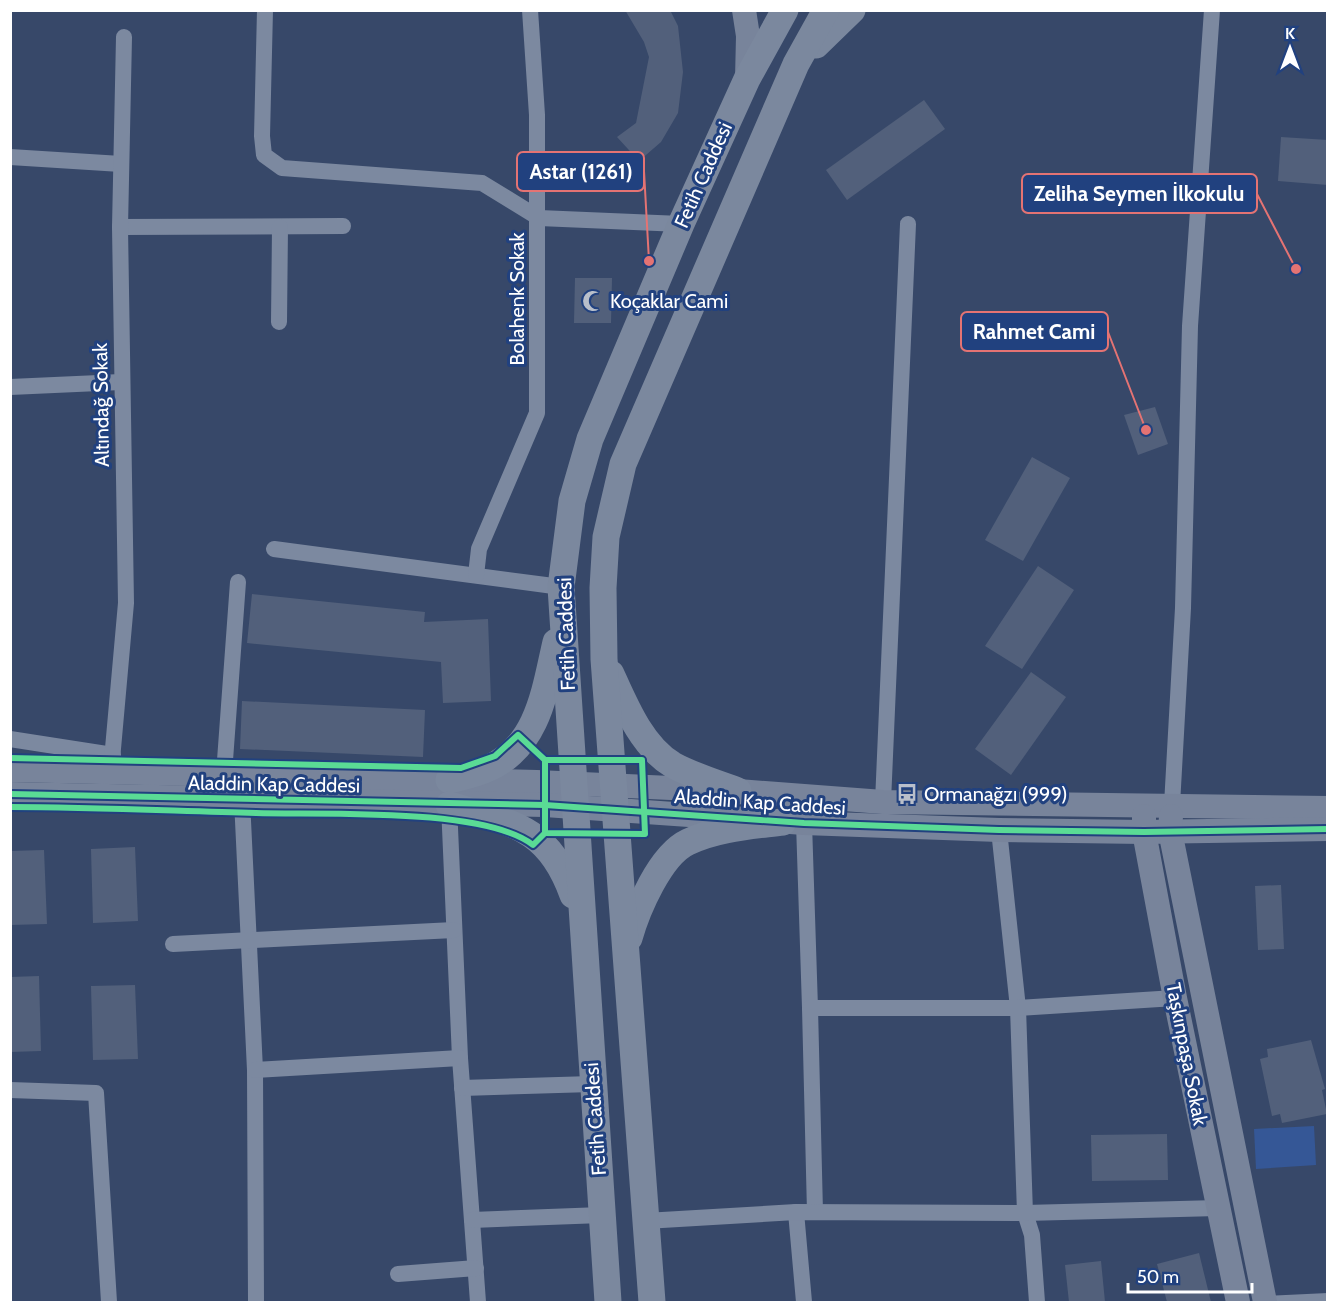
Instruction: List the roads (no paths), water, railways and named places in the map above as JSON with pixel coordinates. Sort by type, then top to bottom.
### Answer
[{"type":"main road","name":"Fetih Caddesi","points":[[608,1302],[562,615],[561,587],[572,501],[590,439],[681,224],[747,79],[785,10]]},
{"type":"main road","name":"Fetih Caddesi","points":[[652,1302],[604,659],[603,588],[606,537],[623,464],[796,64],[826,10]]},
{"type":"main road","points":[[796,64],[852,10]]},
{"type":"main road","points":[[449,793],[514,750],[531,731],[542,705],[562,615]]},
{"type":"main road","points":[[604,659],[625,706],[650,745],[672,764],[738,791]]},
{"type":"main road","points":[[449,793],[538,837],[559,861],[582,923]]},
{"type":"main road","points":[[626,948],[644,896],[669,860],[686,842],[715,832],[794,823]]},
{"type":"street","points":[[265,10],[262,136],[264,155],[282,168],[482,183],[538,218],[681,224]]},
{"type":"street","name":"Bolahenk Sokak","points":[[476,575],[479,549],[537,413],[537,115],[530,10]]},
{"type":"street","points":[[744,10],[748,36],[747,79]]},
{"type":"street","points":[[1212,10],[1190,326],[1183,608],[1170,831],[1265,1301]]},
{"type":"street","name":"Altındağ Sokak","points":[[112,763],[126,603],[120,227],[124,37]]},
{"type":"street","points":[[10,156],[121,164]]},
{"type":"street","points":[[883,802],[908,224]]},
{"type":"street","points":[[120,227],[343,226]]},
{"type":"street","points":[[279,322],[280,227]]},
{"type":"street","points":[[10,387],[121,382]]},
{"type":"street","points":[[274,549],[561,587]]},
{"type":"street","points":[[224,774],[238,582]]},
{"type":"street","points":[[10,739],[112,763]]},
{"type":"street","name":"Aladdin Kap Caddesi","points":[[10,770],[112,763],[449,793]]},
{"type":"street","name":"Aladdin Kap Caddesi","points":[[613,798],[738,791],[883,802],[1328,808]]},
{"type":"street","points":[[449,793],[460,1058],[478,1302]]},
{"type":"street","name":"Aladdin Kap Caddesi","points":[[10,794],[242,800],[449,793],[574,796],[613,798],[794,823],[1144,832],[1328,829]]},
{"type":"street","points":[[242,800],[255,1070],[256,1302]]},
{"type":"street","name":"Taşkınpaşa Sokak","points":[[1145,805],[1144,832],[1175,998],[1238,1302]]},
{"type":"street","points":[[794,823],[810,1008],[815,1212]]},
{"type":"street","points":[[999,830],[1018,1008],[1025,1213],[1032,1235],[1037,1302]]},
{"type":"street","points":[[173,944],[454,930]]},
{"type":"street","points":[[810,1008],[1018,1008],[1175,998]]},
{"type":"street","points":[[255,1070],[460,1058]]},
{"type":"street","points":[[462,1088],[592,1084]]},
{"type":"street","points":[[10,1089],[96,1093],[109,1302]]},
{"type":"street","points":[[645,1221],[796,1212],[1025,1213],[1218,1208]]},
{"type":"street","points":[[796,1212],[804,1302]]},
{"type":"street","points":[[472,1220],[602,1215]]},
{"type":"street","points":[[398,1274],[476,1268]]},
{"type":"lane","points":[[1265,1301],[1328,1298]]},
{"type":"place","name":"Astar (1261)","points":[[649,261]]},
{"type":"place","name":"Zeliha Seymen İlkokulu","points":[[1296,269]]},
{"type":"place","name":"Koçaklar Cami","points":[[593,301]]},
{"type":"place","name":"Rahmet Cami","points":[[1146,430]]},
{"type":"place","name":"Ormanağzı (999)","points":[[907,794]]}]
